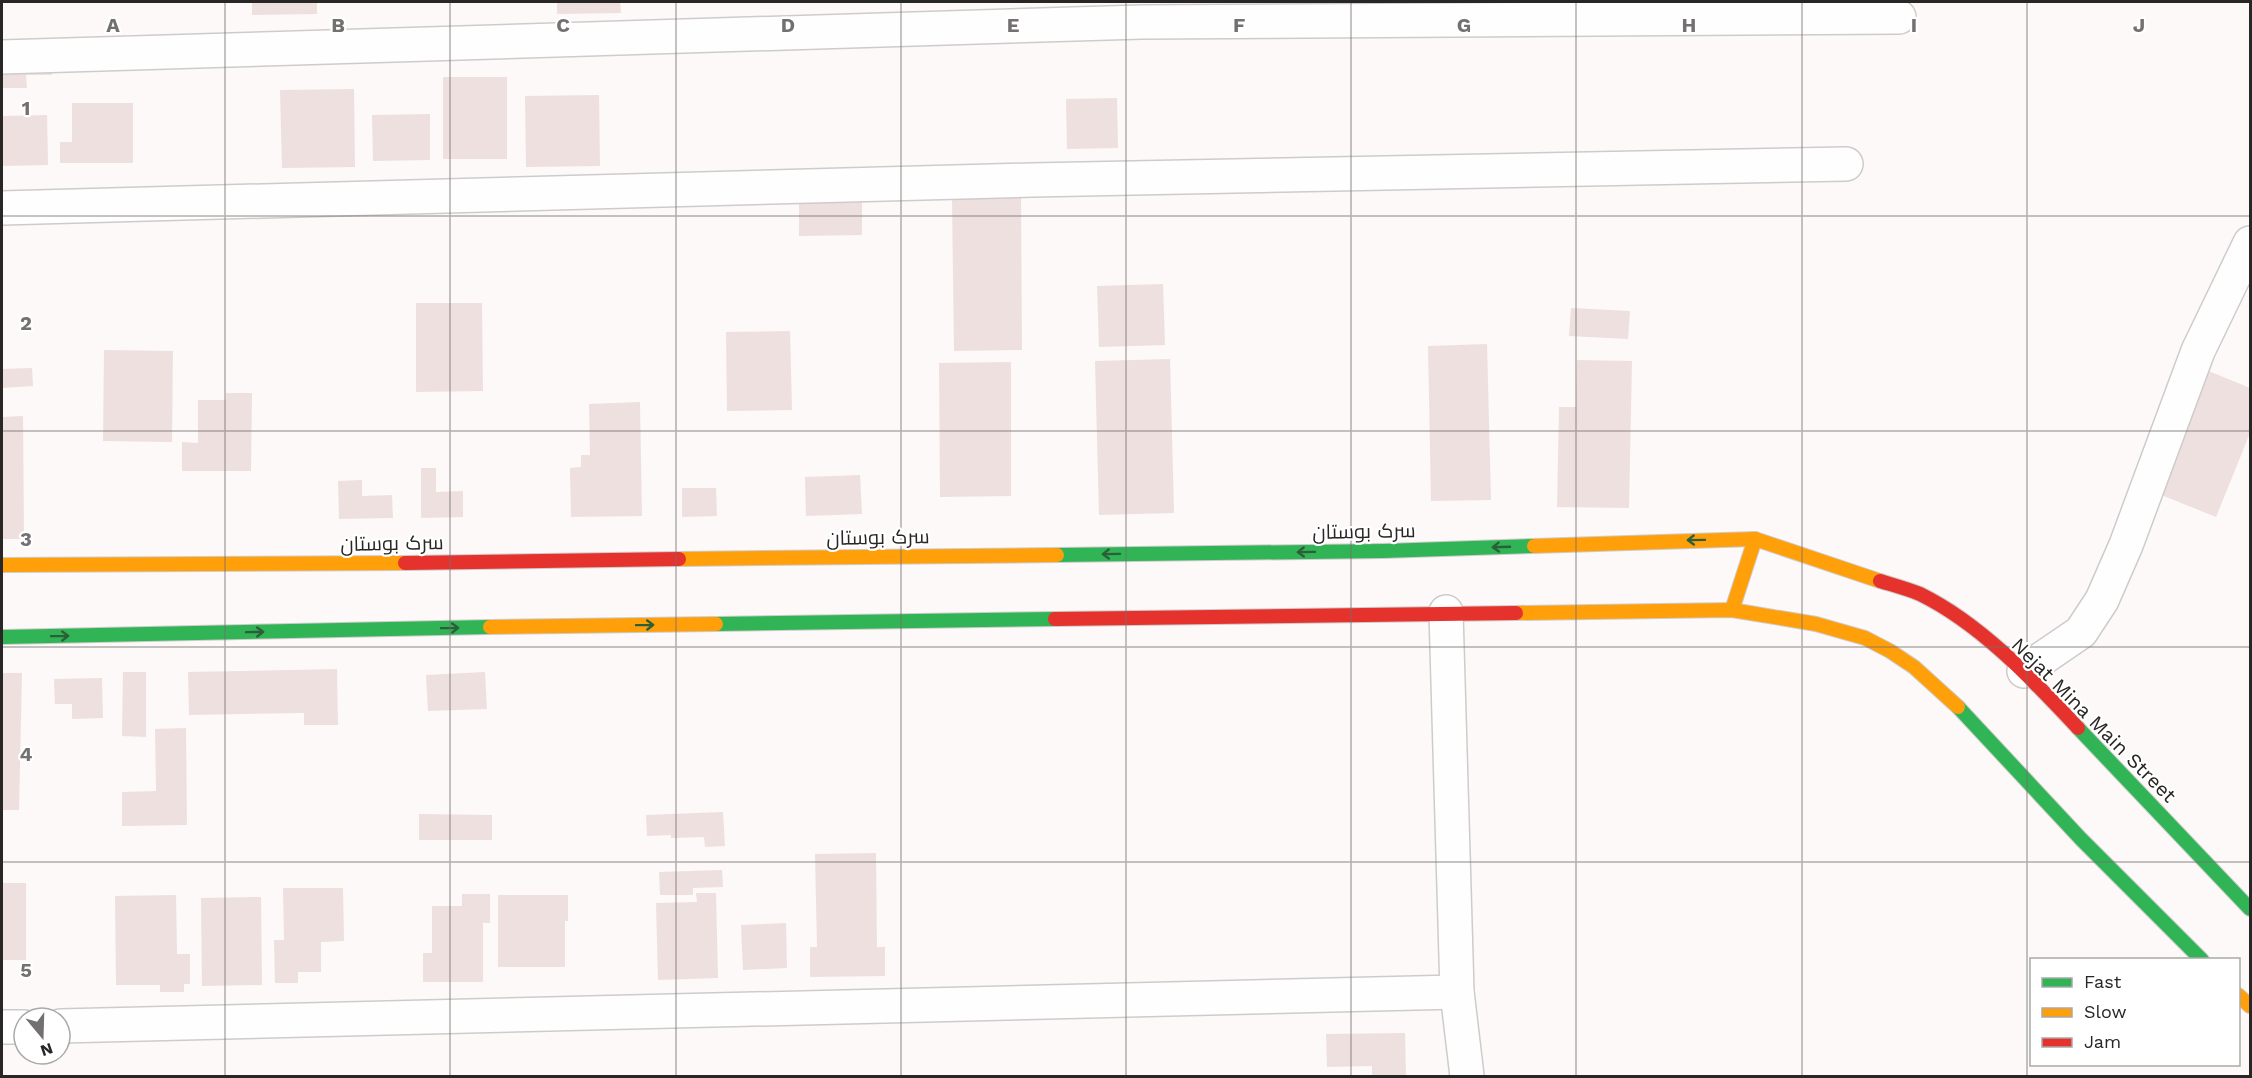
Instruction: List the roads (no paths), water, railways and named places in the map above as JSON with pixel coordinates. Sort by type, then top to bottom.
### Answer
[{"type":"street","points":[[2,57],[1141,12],[1899,17]]},
{"type":"street","points":[[2,208],[1044,180],[1846,164]]},
{"type":"street","points":[[2024,671],[2081,632],[2102,600],[2126,544],[2198,351],[2250,243]]},
{"type":"street","points":[[1732,610],[1755,539]]},
{"type":"street","name":"Nejat Mina Main Street","points":[[1755,539],[1919,594],[1959,618],[2024,671],[2250,909]]},
{"type":"street","name":"سرک بوستان","points":[[2,565],[1383,551],[1755,539]]},
{"type":"street","points":[[2,638],[497,627],[1446,612],[1732,610],[1806,622],[1865,639],[1912,664],[1952,701],[2146,906],[2200,958]]},
{"type":"street","points":[[1446,612],[1457,992],[1467,1077]]},
{"type":"street","points":[[72,1026],[1457,992]]}]
